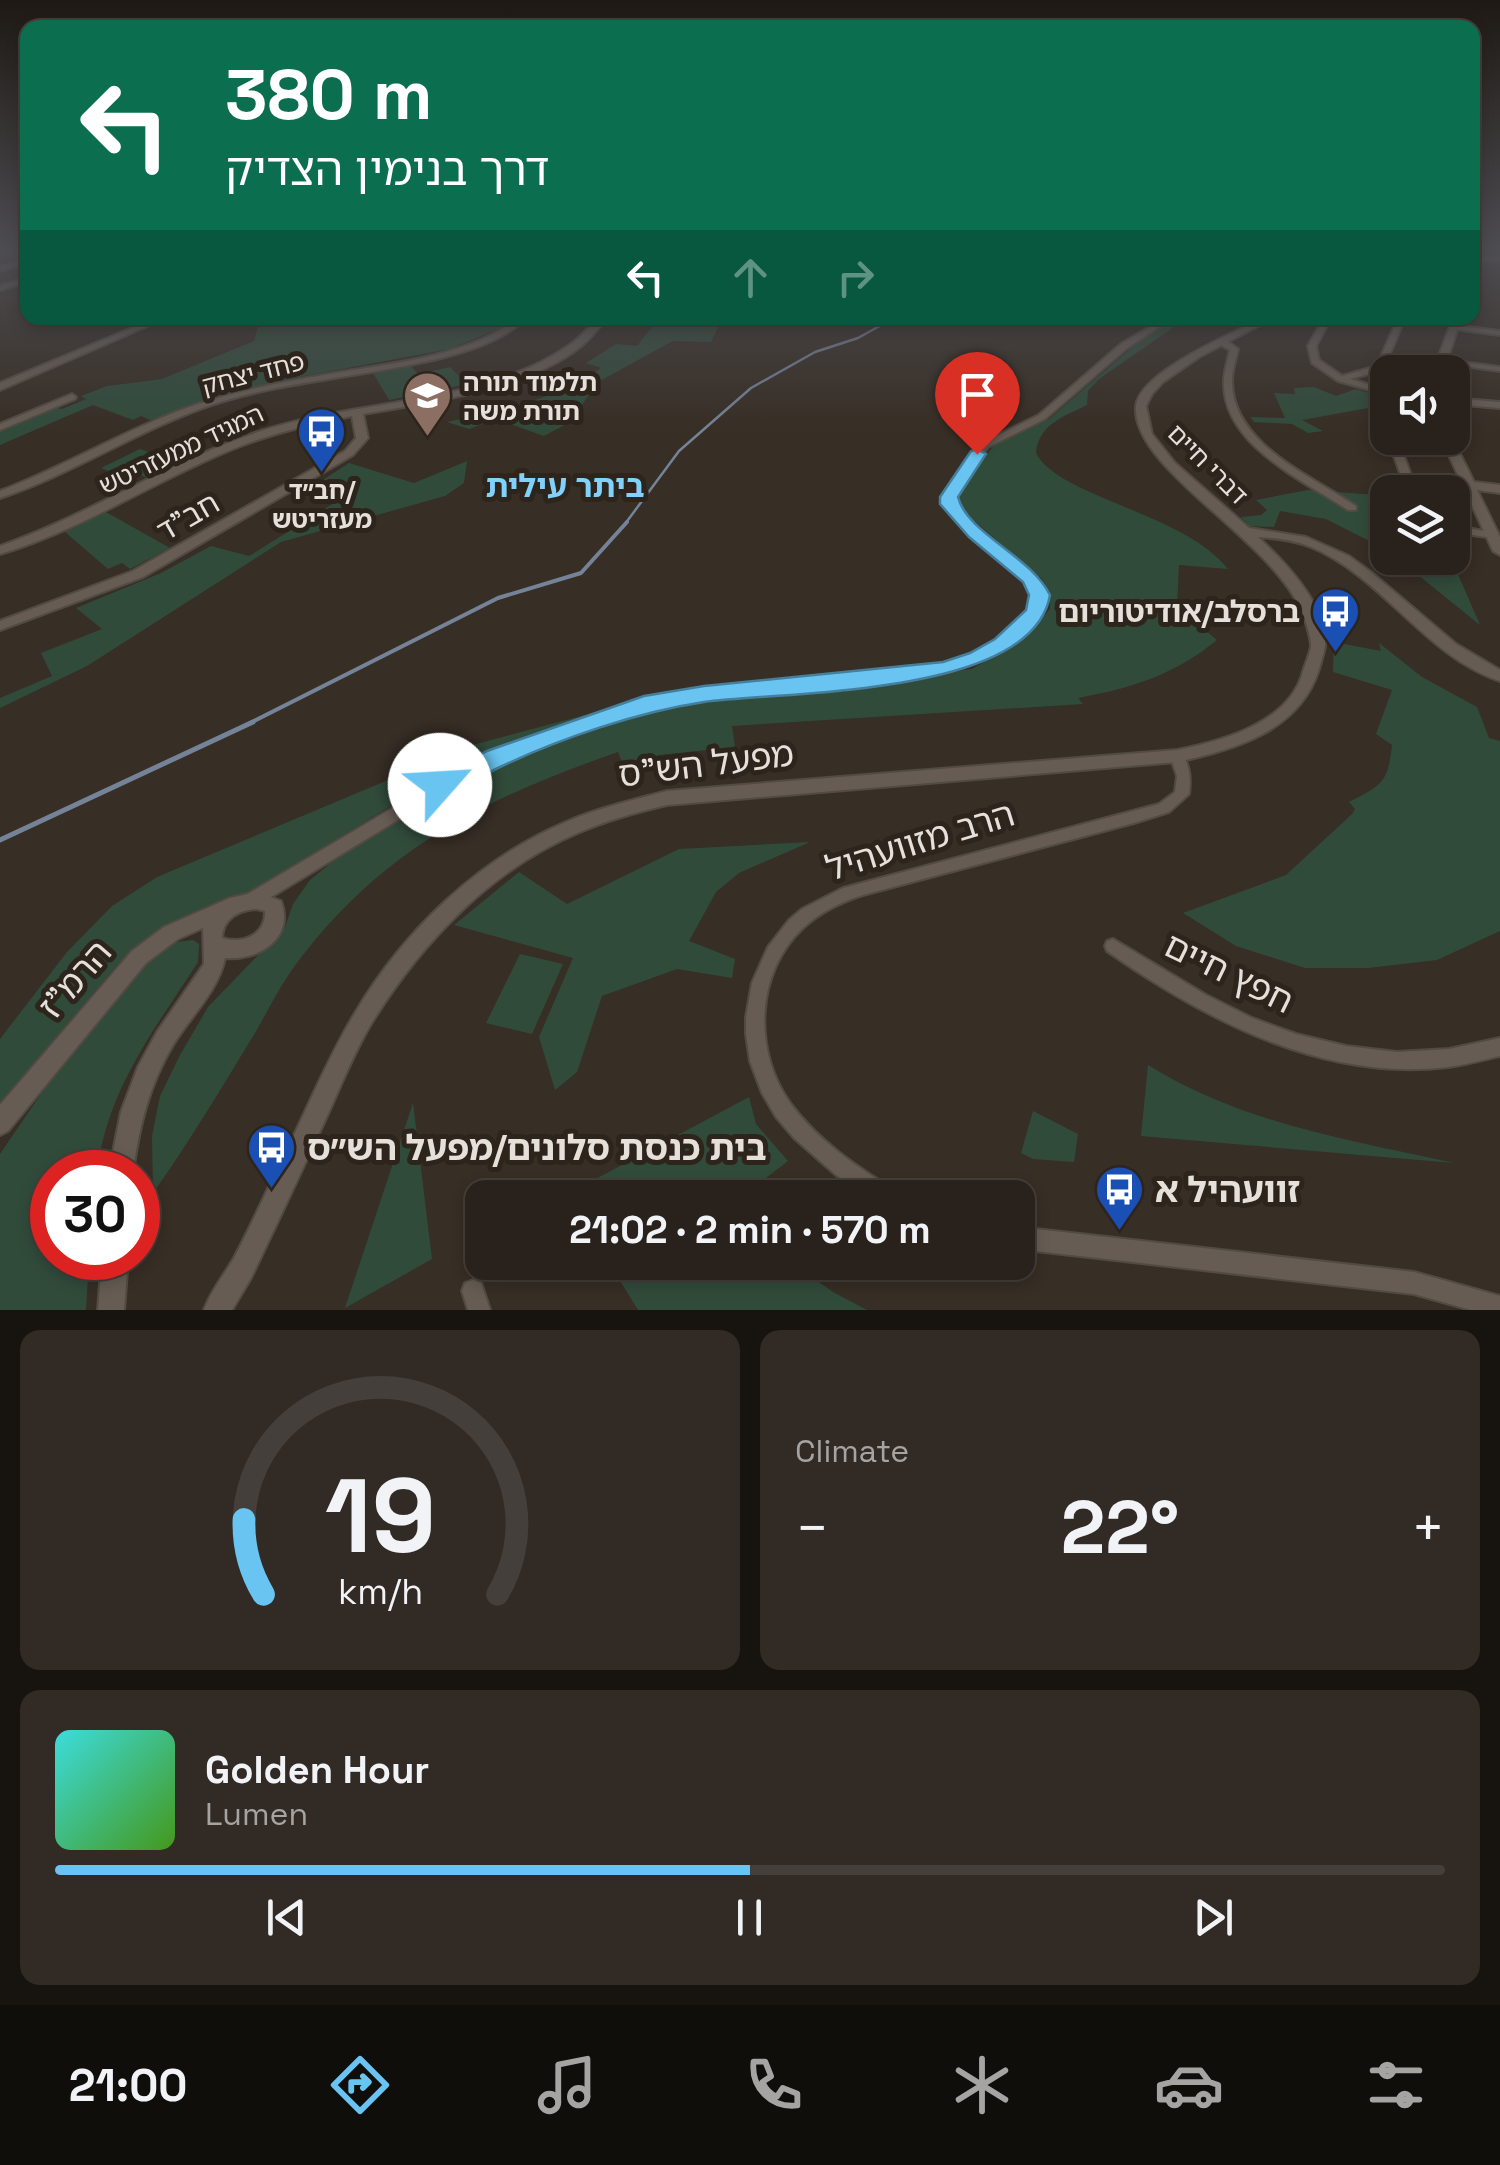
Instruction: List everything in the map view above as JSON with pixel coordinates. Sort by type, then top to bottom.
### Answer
[{"type":"street","points":[[0,387],[146,325]]},
{"type":"street","name":"פחד יצחק","points":[[0,495],[162,420],[210,403],[287,383],[460,350],[513,325]]},
{"type":"street","name":"המגיד ממעזריטש","points":[[0,550],[76,522],[246,440],[515,375],[582,342],[598,325]]},
{"type":"street","points":[[124,1150],[128,1117],[137,1092],[181,1014],[212,969],[217,956],[216,922],[231,908],[315,863],[391,813],[470,769],[622,711],[704,694],[944,669],[978,658],[1003,644],[1036,612],[1040,595],[1036,586],[953,511],[949,497],[985,445],[1042,417],[1124,346],[1158,325]]},
{"type":"street","name":"דברי חיים","points":[[1245,532],[1156,447],[1140,416],[1143,399],[1158,381],[1256,325]]},
{"type":"street","points":[[1323,325],[1312,346],[1312,356],[1321,368],[1370,388]]},
{"type":"street","points":[[1341,379],[1380,368],[1399,325]]},
{"type":"street","points":[[1444,355],[1454,325]]},
{"type":"street","points":[[1467,325],[1500,333]]},
{"type":"street","points":[[1224,343],[1234,349],[1225,373],[1226,384],[1246,433],[1291,470],[1352,508]]},
{"type":"street","points":[[1470,368],[1500,369]]},
{"type":"street","points":[[0,427],[72,397]]},
{"type":"street","points":[[1470,403],[1500,406]]},
{"type":"street","name":"חב\"ד","points":[[0,626],[138,574],[349,453],[364,430],[357,412]]},
{"type":"street","points":[[1399,456],[1406,475]]},
{"type":"street","points":[[1470,485],[1500,489]]},
{"type":"street","points":[[1470,485],[1500,551]]},
{"type":"street","points":[[1245,532],[1306,540],[1335,554],[1444,646],[1500,676]]},
{"type":"street","name":"מפעל הש\"ס","points":[[218,1310],[242,1269],[362,1020],[406,956],[468,893],[544,838],[601,813],[668,798],[1178,756],[1256,733],[1297,700],[1319,648],[1304,603],[1273,557],[1245,532]]},
{"type":"street","points":[[1470,532],[1492,535]]},
{"type":"street","name":"הרב מזוועהיל","points":[[861,1180],[808,1139],[766,1081],[754,1017],[758,994],[774,954],[790,931],[809,914],[858,890],[1164,808],[1182,794],[1184,776],[1178,756]]},
{"type":"street","points":[[181,1014],[245,949],[265,938],[288,888],[315,863]]},
{"type":"street","points":[[252,900],[269,902],[277,914]]},
{"type":"street","name":"הרמ\"ז","points":[[0,1122],[121,976],[171,933],[231,908]]},
{"type":"street","points":[[171,933],[197,927],[227,950],[245,949]]},
{"type":"street","name":"חפץ חיים","points":[[1112,946],[1220,1013],[1298,1042],[1383,1059],[1457,1057],[1500,1047]]},
{"type":"street","points":[[1035,1240],[1366,1276],[1451,1292],[1500,1307]]},
{"type":"street","name":"מפעל הש\"ס","points":[[227,1310],[242,1269]]},
{"type":"street","points":[[111,1310],[113,1280]]},
{"type":"street","points":[[1451,1292],[1478,1310]]},
{"type":"green space","points":[[258,325],[503,327],[450,349],[272,382],[150,420],[141,416],[133,420],[93,405],[0,445],[0,430],[54,407],[62,409],[107,386],[162,379],[254,341]]},
{"type":"green space","points":[[654,325],[719,325],[711,342],[673,341],[596,383],[572,421],[544,436],[496,419],[469,429],[447,422],[566,388],[601,368],[586,363],[616,344],[637,346]]},
{"type":"green space","points":[[1164,325],[1177,325],[1099,379],[1088,391],[1087,405],[1047,428],[1036,453],[1069,482],[1183,533],[1228,569],[1179,565],[1177,607],[1217,640],[1152,678],[1078,698],[1083,704],[732,726],[735,747],[659,755],[624,767],[618,752],[484,807],[406,854],[370,883],[303,955],[160,1183],[160,1150],[152,1150],[152,1136],[160,1096],[180,1055],[208,1007],[285,927],[293,904],[310,880],[352,846],[490,770],[596,727],[694,701],[972,669],[1026,637],[1050,609],[1050,592],[1042,579],[964,512],[957,501],[959,492],[997,441],[1049,419],[1144,337]]},
{"type":"green space","points":[[411,366],[418,374],[450,367],[467,384],[389,400],[373,373]]},
{"type":"green space","points":[[1314,387],[1336,396],[1356,389],[1370,393],[1370,408],[1302,420],[1323,431],[1308,433],[1292,424],[1254,422],[1250,417],[1285,418],[1274,393],[1295,394],[1294,388]]},
{"type":"green space","points":[[140,449],[183,464],[152,480],[140,475],[131,480],[101,468]]},
{"type":"green space","points":[[467,461],[464,483],[445,496],[281,542],[87,666],[0,708],[0,698],[52,676],[41,653],[102,629],[76,608],[161,573],[211,546],[249,556],[342,498],[312,487],[349,463],[414,483]]},
{"type":"green space","points":[[1308,490],[1370,494],[1370,541],[1326,519],[1280,511],[1274,527],[1249,526],[1241,517],[1261,515],[1267,510],[1256,500]]},
{"type":"green space","points":[[106,512],[170,548],[130,569],[122,563],[108,569],[65,532]]},
{"type":"green space","points":[[1418,575],[1458,575],[1480,625]]},
{"type":"green space","points":[[1334,642],[1381,651],[1379,643],[1422,677],[1477,707],[1489,738],[1500,741],[1500,931],[1437,960],[1368,968],[1305,968],[1236,946],[1183,913],[1286,875],[1352,814],[1355,809],[1349,802],[1376,787],[1385,775],[1392,745],[1376,734],[1392,690],[1333,672]]},
{"type":"green space","points":[[622,705],[457,771],[389,807],[251,892],[161,934],[118,964],[0,1103],[0,1039],[67,952],[112,906],[157,877],[469,746]]},
{"type":"green space","points":[[810,842],[739,873],[716,892],[689,941],[735,959],[732,978],[677,969],[602,996],[577,1072],[555,1090],[539,1037],[573,958],[454,925],[519,872],[567,904],[679,849]]},
{"type":"green space","points":[[193,940],[199,944],[198,962],[122,1087],[101,1150],[30,1150],[30,1280],[88,1280],[86,1310],[0,1310],[0,1154],[45,1088],[141,968],[160,950],[176,942]]},
{"type":"green space","points":[[520,954],[563,964],[532,1034],[486,1023]]},
{"type":"green space","points":[[1148,1065],[1220,1102],[1258,1115],[1454,1163],[1141,1136]]},
{"type":"green space","points":[[749,1097],[756,1124],[788,1161],[763,1180],[594,1180]]},
{"type":"green space","points":[[413,1103],[432,1259],[345,1308]]},
{"type":"green space","points":[[1033,1111],[1078,1134],[1074,1162],[1033,1159],[1021,1153]]},
{"type":"green space","points":[[619,1280],[816,1280],[867,1310],[638,1310]]},
{"type":"waterway","points":[[625,524],[679,451],[751,388],[815,352],[858,338],[881,325]]},
{"type":"waterway","points":[[248,724],[498,598],[581,573],[627,522]]},
{"type":"waterway","points":[[0,840],[253,722]]},
{"type":"place","name":"תלמוד תורה תורת משה","points":[[428,438]]},
{"type":"place","name":"חב״ד/ מעזריטש","points":[[322,474]]},
{"type":"place","name":"ברסלב/אודיטוריום","points":[[1335,654]]},
{"type":"place","name":"בית כנסת סלונים/מפעל הש״ס","points":[[272,1190]]},
{"type":"place","name":"זוועהיל א","points":[[1120,1232]]},
{"type":"district","name":"ביתר עילית","points":[[565,486]]},
{"type":"route","points":[[440,785],[496,758],[644,704],[944,669],[978,658],[1003,644],[1027,624],[1036,612],[1040,595],[1032,578],[953,511],[949,497],[977,454]]}]
